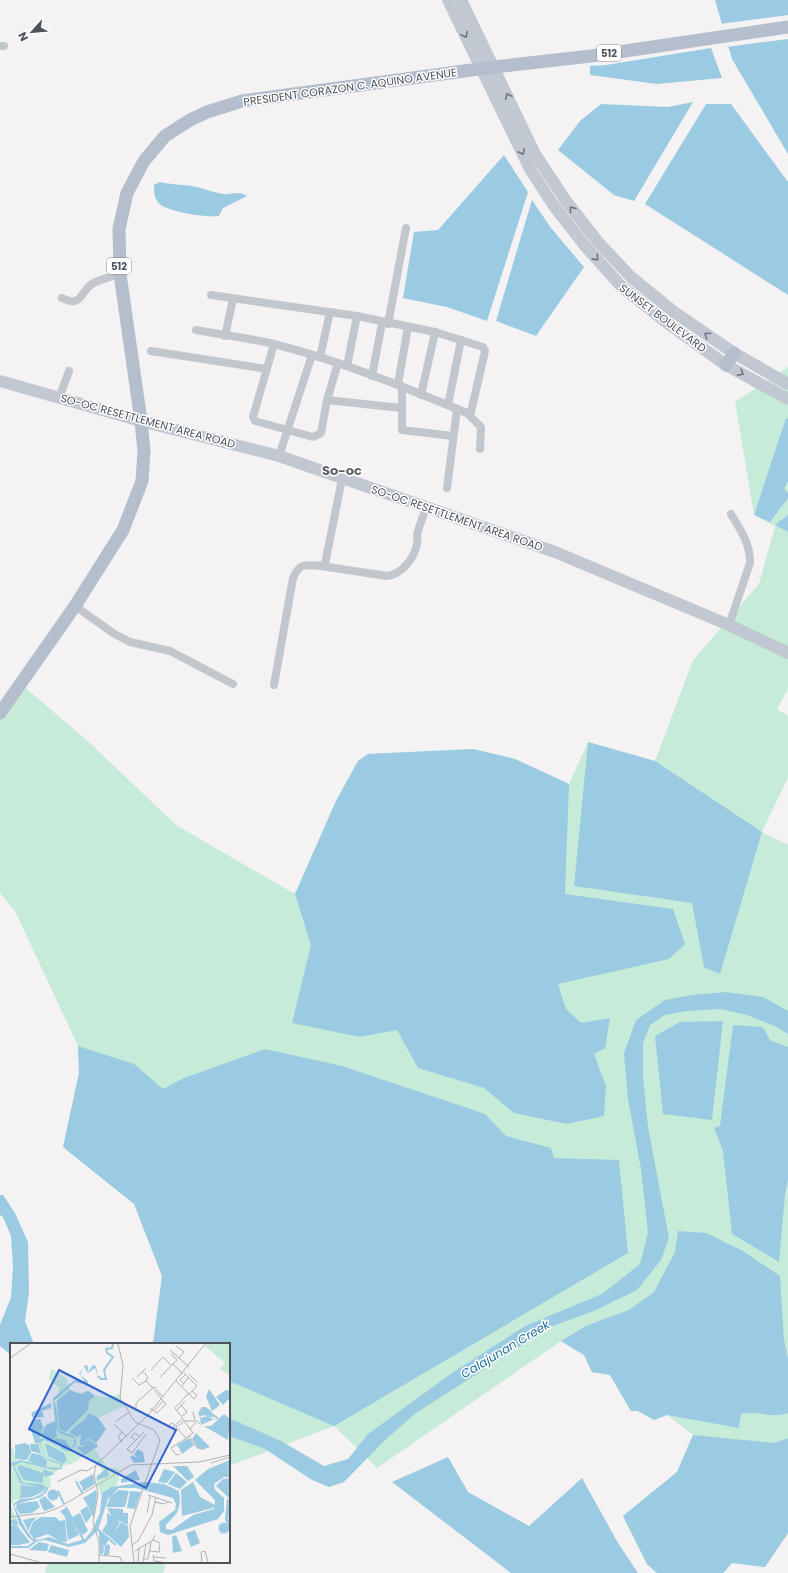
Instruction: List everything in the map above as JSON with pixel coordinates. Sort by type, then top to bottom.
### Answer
[{"type":"main road","name":"SUNSET BOULEVARD","points":[[448,0],[488,68],[535,154],[566,201],[598,242],[632,277],[674,312],[734,353],[788,384]]},
{"type":"main road","name":"SUNSET BOULEVARD","points":[[461,0],[530,169],[554,206],[586,247],[620,286],[666,322],[726,365],[788,399]]},
{"type":"main road","name":"PRESIDENT CORAZON C. AQUINO AVENUE","points":[[0,713],[75,606],[123,530],[142,482],[144,451],[120,274],[119,229],[127,193],[144,161],[165,136],[190,120],[242,101],[590,56],[714,36],[788,27]]},
{"type":"main road","points":[[726,365],[734,353]]},
{"type":"main road","name":"SO-OC RESETTLEMENT AREA ROAD","points":[[0,381],[141,421],[279,456],[555,552],[729,625],[788,653]]},
{"type":"street","points":[[372,376],[406,228]]},
{"type":"street","points":[[62,298],[70,302],[82,298],[92,284],[120,274]]},
{"type":"street","points":[[211,295],[357,316],[385,323],[435,332],[483,347],[485,351],[471,412],[466,413]]},
{"type":"street","points":[[225,336],[233,298]]},
{"type":"street","points":[[279,456],[287,430],[316,356],[330,312]]},
{"type":"street","points":[[347,366],[357,316]]},
{"type":"street","points":[[408,327],[400,385],[401,428],[403,431],[453,436]]},
{"type":"street","points":[[196,330],[274,344],[316,356],[400,385],[448,405],[466,413],[480,427],[480,449]]},
{"type":"street","points":[[421,395],[435,332]]},
{"type":"street","points":[[448,405],[461,340]]},
{"type":"street","points":[[274,344],[254,419],[287,430],[319,436],[321,433],[327,400],[338,363]]},
{"type":"street","points":[[151,351],[267,368]]},
{"type":"street","points":[[59,398],[69,371]]},
{"type":"street","points":[[327,400],[401,408]]},
{"type":"street","points":[[447,488],[457,409]]},
{"type":"street","points":[[321,566],[325,564],[342,479]]},
{"type":"street","points":[[274,686],[293,578],[297,569],[304,565],[321,566],[393,576],[404,569],[410,559],[417,544],[417,535],[426,508]]},
{"type":"street","points":[[729,625],[751,556],[742,533],[731,514]]},
{"type":"street","points":[[75,606],[113,633],[130,642],[170,651],[233,684]]},
{"type":"green space","points":[[788,367],[788,689],[777,709],[788,716],[788,777],[762,832],[788,845],[788,1533],[765,1567],[732,1563],[723,1573],[657,1573],[647,1564],[623,1516],[677,1472],[693,1435],[667,1415],[654,1420],[638,1411],[631,1411],[610,1375],[592,1372],[584,1355],[561,1341],[377,1468],[334,1426],[230,1466],[230,1343],[153,1343],[162,1276],[134,1204],[63,1147],[79,1073],[78,1046],[15,911],[0,893],[0,711],[21,684],[92,745],[176,825],[295,894],[336,801],[358,761],[368,754],[473,749],[515,759],[569,784],[588,742],[655,761],[693,660],[759,584],[775,526],[754,515],[735,402]]},
{"type":"green space","points":[[48,1563],[166,1563],[163,1573],[45,1573]]},
{"type":"water","points":[[715,0],[788,0],[788,154],[732,59]]},
{"type":"water","points":[[711,48],[722,78],[657,84],[590,75],[590,66],[606,65]]},
{"type":"water","points":[[693,102],[634,201],[614,195],[558,150],[580,121],[601,104],[668,107]]},
{"type":"water","points":[[706,104],[731,104],[788,182],[788,295],[645,204]]},
{"type":"water","points":[[504,155],[528,192],[487,321],[447,307],[403,298],[414,232],[438,230]]},
{"type":"water","points":[[160,182],[192,186],[223,194],[238,193],[247,196],[223,208],[219,216],[189,214],[166,208],[157,201],[154,185]]},
{"type":"water","points":[[532,200],[551,228],[584,267],[536,336],[496,321]]},
{"type":"water","points":[[786,418],[788,419],[788,481],[784,489],[788,493],[788,498],[770,522],[754,515]]},
{"type":"water","points":[[788,515],[788,532],[775,525]]},
{"type":"water","points":[[588,742],[655,761],[762,832],[720,974],[704,967],[692,903],[574,886]]},
{"type":"water","points":[[473,749],[515,759],[569,784],[565,894],[673,909],[685,944],[669,959],[558,984],[566,1009],[581,1023],[610,1018],[605,1048],[594,1054],[606,1086],[604,1116],[567,1124],[514,1113],[484,1088],[418,1068],[397,1030],[360,1037],[292,1023],[311,945],[295,894],[336,801],[358,761],[368,754]]},
{"type":"water","name":"Calajunan Creek","points":[[726,992],[763,997],[788,1011],[788,1034],[775,1026],[747,1015],[720,1009],[686,1011],[665,1015],[650,1025],[643,1043],[643,1077],[648,1127],[669,1238],[661,1260],[637,1290],[594,1311],[550,1327],[416,1413],[386,1439],[344,1482],[329,1487],[312,1480],[265,1449],[230,1436],[230,1418],[281,1441],[324,1466],[348,1459],[368,1434],[452,1373],[525,1326],[602,1294],[640,1264],[648,1233],[641,1169],[628,1099],[624,1053],[636,1020],[665,1000],[692,995]]},
{"type":"water","points":[[723,1021],[712,1120],[663,1114],[655,1036],[680,1022]]},
{"type":"water","points":[[733,1025],[763,1027],[770,1040],[788,1047],[788,1180],[785,1194],[779,1262],[732,1234],[723,1151],[714,1128],[720,1126]]},
{"type":"water","points":[[78,1046],[134,1064],[163,1089],[184,1078],[265,1049],[342,1066],[485,1114],[506,1136],[551,1148],[554,1158],[619,1160],[628,1253],[334,1426],[230,1381],[230,1343],[153,1343],[162,1276],[134,1204],[63,1147],[79,1073]]},
{"type":"water","points":[[0,1195],[3,1195],[15,1213],[28,1242],[29,1293],[25,1321],[34,1343],[10,1343],[10,1354],[0,1346],[0,1325],[11,1297],[13,1267],[11,1236],[3,1217],[0,1215]]},
{"type":"water","points":[[678,1231],[706,1233],[743,1251],[780,1276],[784,1341],[788,1359],[788,1413],[782,1415],[753,1413],[741,1414],[739,1428],[667,1415],[654,1420],[638,1411],[631,1411],[610,1375],[592,1372],[584,1355],[561,1341],[586,1326],[629,1310],[654,1292],[675,1252]]},
{"type":"water","points":[[693,1435],[774,1443],[788,1438],[788,1533],[765,1567],[732,1563],[723,1573],[657,1573],[647,1564],[623,1516],[677,1472]]},
{"type":"water","points":[[448,1457],[468,1492],[529,1526],[582,1478],[618,1543],[638,1573],[511,1573],[392,1482]]},
{"type":"pier","points":[[788,15],[788,39],[726,47],[720,24]]},
{"type":"district","name":"So-oc","points":[[342,470]]}]
